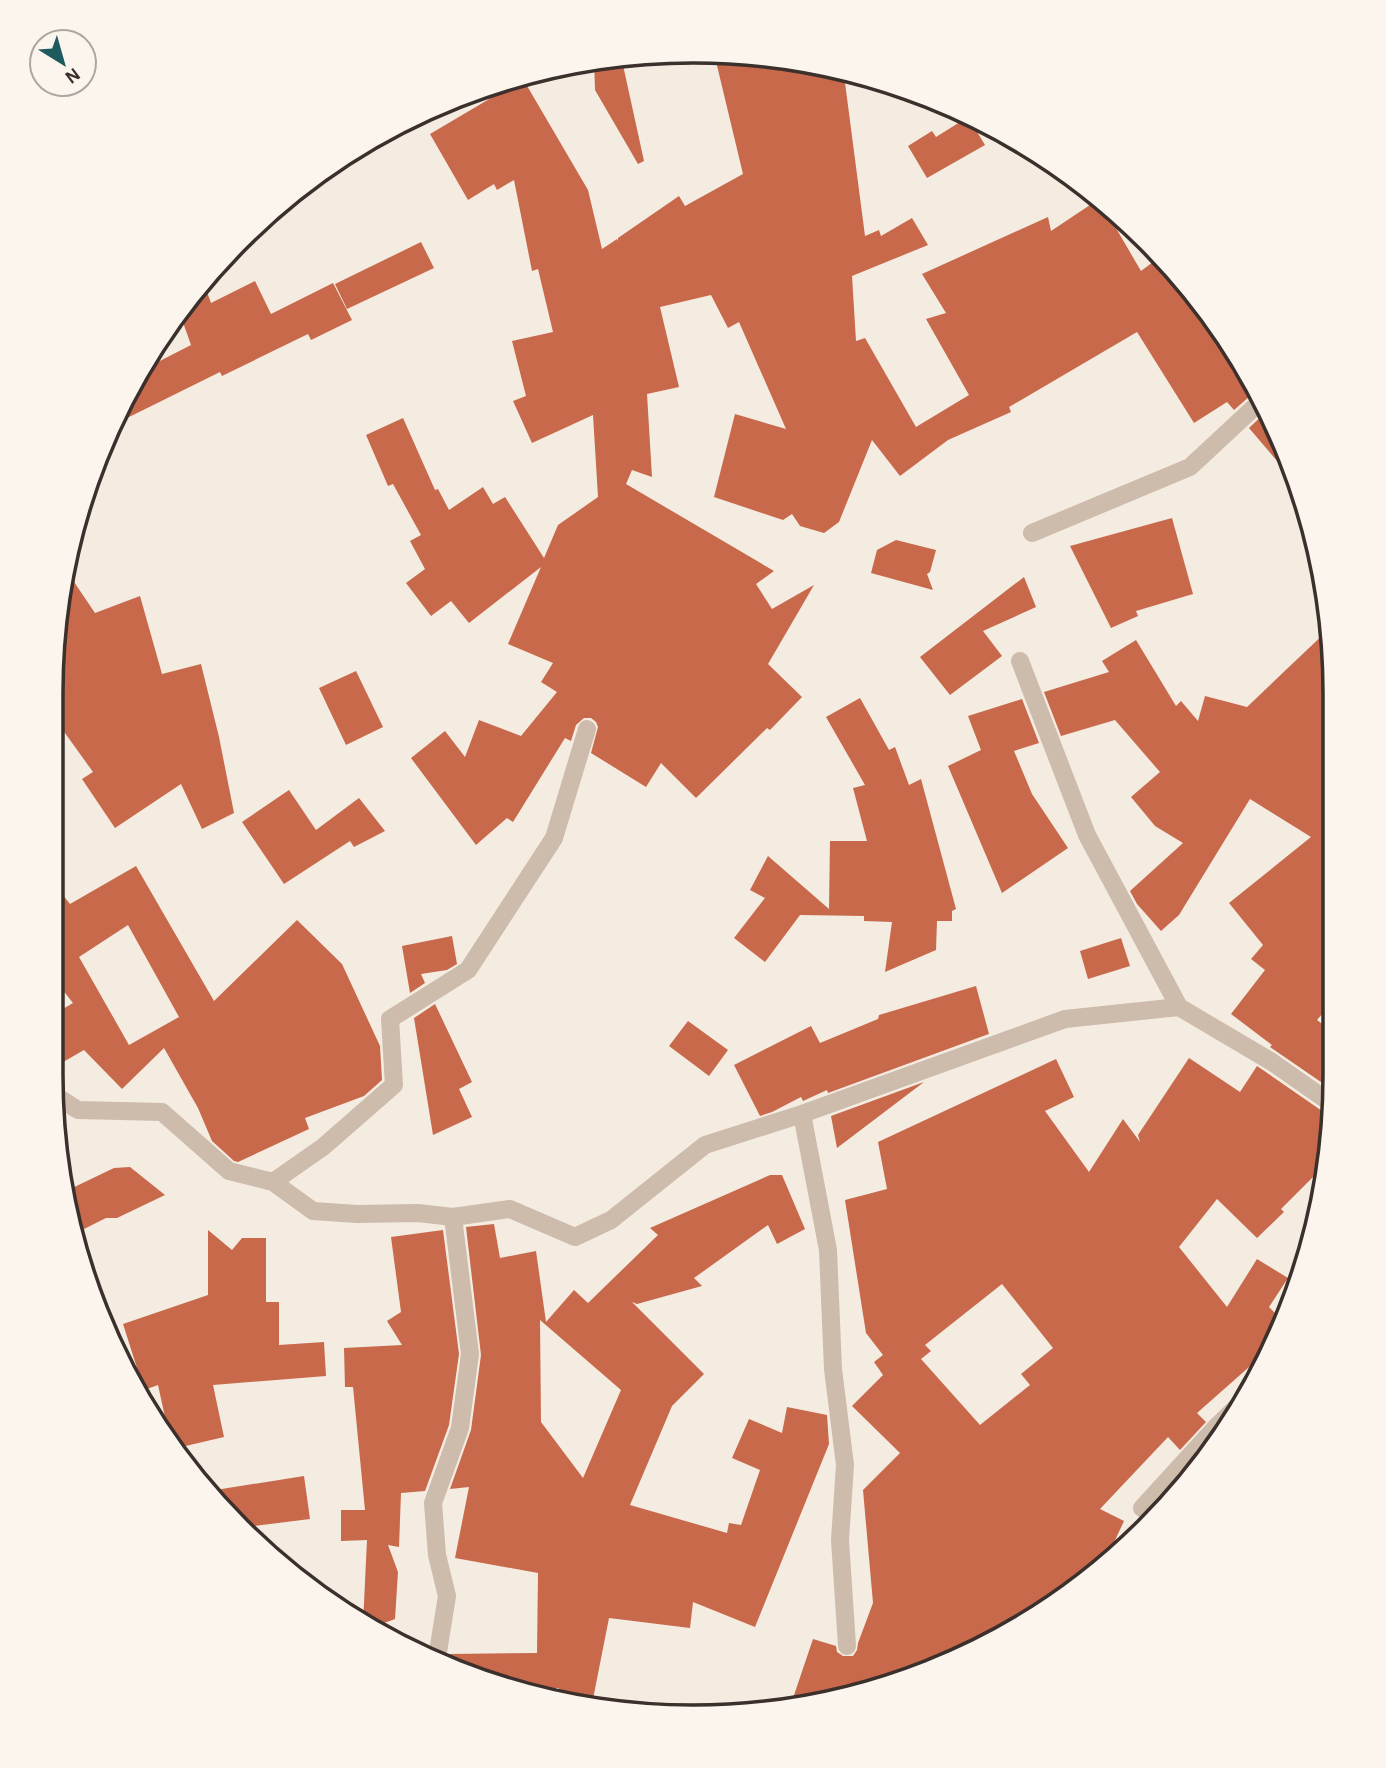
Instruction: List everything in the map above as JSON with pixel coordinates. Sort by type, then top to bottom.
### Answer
[{"type":"street","points":[[1032,533],[1189,467],[1254,407]]},
{"type":"street","points":[[1020,661],[1087,835],[1179,1007],[1272,1062],[1322,1097]]},
{"type":"street","points":[[273,1182],[323,1147],[394,1085],[390,1018],[468,970],[554,838],[587,729]]},
{"type":"street","points":[[64,1101],[78,1110],[162,1112],[229,1171],[273,1182],[313,1211],[357,1214],[418,1213],[453,1217],[510,1209],[575,1237],[611,1220],[705,1144],[802,1114],[1065,1019],[1179,1007]]},
{"type":"street","points":[[802,1114],[828,1250],[833,1369],[845,1465],[840,1540],[847,1646]]},
{"type":"street","points":[[438,1651],[447,1596],[437,1555],[433,1503],[460,1428],[470,1354],[453,1217]]},
{"type":"street","points":[[1142,1508],[1214,1429]]},
{"type":"building","points":[[717,64],[775,68],[845,81],[865,236],[879,230],[881,236],[912,218],[928,245],[852,276],[856,341],[865,338],[916,427],[969,395],[926,319],[946,313],[922,274],[1048,217],[1051,231],[1091,205],[1114,225],[1141,271],[1152,263],[1193,309],[1249,397],[1234,410],[1227,402],[1194,423],[1137,332],[1009,407],[1011,412],[948,440],[900,476],[872,440],[839,522],[824,533],[800,526],[792,514],[783,520],[714,497],[735,414],[786,429],[739,322],[728,328],[711,295],[660,307],[679,387],[647,394],[652,477],[632,470],[626,484],[774,571],[756,584],[772,609],[814,585],[768,664],[802,697],[696,798],[661,763],[646,787],[591,753],[598,727],[591,718],[584,718],[576,725],[571,741],[565,738],[513,822],[507,818],[476,845],[411,758],[445,731],[465,757],[479,720],[521,736],[557,692],[541,682],[553,663],[508,644],[541,567],[469,623],[451,601],[431,616],[406,583],[425,569],[410,541],[421,535],[393,484],[388,486],[366,435],[403,418],[435,490],[438,489],[449,510],[483,487],[493,504],[505,497],[544,558],[558,525],[598,497],[593,415],[532,443],[513,401],[526,396],[512,341],[553,332],[538,269],[532,271],[514,180],[497,190],[494,184],[468,200],[430,134],[499,93],[527,85],[588,190],[602,249],[617,239],[618,241],[618,238],[679,196],[685,206],[743,174]]},
{"type":"building","points":[[623,67],[644,161],[638,164],[595,90],[594,71]]},
{"type":"building","points":[[959,122],[976,130],[985,145],[927,178],[908,146],[932,131],[936,137]]},
{"type":"building","points":[[421,242],[434,268],[347,309],[335,284]]},
{"type":"building","points":[[255,281],[271,314],[333,283],[352,320],[311,340],[308,334],[222,376],[220,372],[126,419],[157,363],[191,345],[183,323],[207,292],[211,303]]},
{"type":"building","points":[[1260,418],[1280,464],[1249,428]]},
{"type":"building","points":[[1172,518],[1193,594],[1136,611],[1138,616],[1111,628],[1070,546]]},
{"type":"building","points":[[896,540],[936,550],[930,572],[927,574],[933,590],[871,573],[877,550]]},
{"type":"building","points":[[1024,577],[1036,607],[983,631],[1002,656],[950,695],[920,657]]},
{"type":"building","points":[[73,581],[95,613],[140,596],[162,674],[201,664],[234,813],[202,829],[181,784],[115,828],[82,779],[93,772],[63,730],[64,652]]},
{"type":"building","points":[[1321,637],[1323,1013],[1317,1020],[1323,1025],[1323,1083],[1270,1047],[1272,1045],[1231,1014],[1265,970],[1251,959],[1263,945],[1229,903],[1311,837],[1250,799],[1179,915],[1161,931],[1137,904],[1130,891],[1183,843],[1155,826],[1131,797],[1160,772],[1115,720],[1061,736],[1044,692],[1109,672],[1102,661],[1136,640],[1176,706],[1181,701],[1198,721],[1205,696],[1247,707]]},
{"type":"building","points":[[356,671],[383,727],[346,745],[319,688]]},
{"type":"building","points":[[860,698],[889,750],[895,747],[909,785],[921,779],[956,909],[952,911],[952,921],[937,921],[936,950],[885,972],[892,922],[864,921],[864,916],[800,915],[765,962],[734,938],[765,898],[750,890],[768,856],[829,909],[830,841],[867,841],[853,788],[865,785],[826,717]]},
{"type":"building","points":[[1022,699],[1039,743],[1014,751],[1032,794],[1068,848],[1002,893],[948,766],[981,750],[968,716]]},
{"type":"building","points":[[289,790],[316,830],[359,798],[385,831],[354,847],[350,841],[284,884],[242,822]]},
{"type":"building","points":[[136,866],[214,1001],[297,920],[342,964],[380,1046],[382,1080],[364,1096],[305,1118],[309,1129],[238,1162],[212,1141],[198,1108],[164,1048],[122,1089],[84,1050],[63,1062],[63,1009],[73,1003],[63,990],[63,895],[70,904]],"holes":[[[128,925],[179,1017],[129,1045],[79,957]]]},
{"type":"building","points":[[452,936],[457,964],[447,970],[421,974],[425,983],[410,993],[402,946]]},
{"type":"building","points":[[1121,938],[1130,966],[1088,979],[1080,951]]},
{"type":"building","points":[[976,986],[989,1034],[828,1093],[827,1090],[803,1101],[801,1097],[760,1116],[734,1065],[811,1026],[820,1043],[878,1019],[879,1015]]},
{"type":"building","points":[[435,1004],[472,1082],[459,1089],[472,1117],[433,1135],[414,1018]]},
{"type":"building","points":[[688,1021],[728,1050],[709,1076],[669,1046]]},
{"type":"building","points":[[1189,1058],[1240,1092],[1257,1066],[1322,1111],[1315,1175],[1281,1209],[1284,1212],[1257,1238],[1217,1199],[1179,1247],[1227,1307],[1257,1259],[1288,1278],[1269,1307],[1276,1314],[1253,1364],[1197,1413],[1206,1422],[1180,1450],[1168,1437],[1100,1509],[1124,1521],[1113,1544],[1077,1575],[1008,1621],[934,1657],[856,1684],[793,1697],[813,1639],[836,1646],[837,1652],[843,1656],[853,1656],[857,1650],[873,1603],[863,1490],[900,1453],[852,1406],[883,1375],[874,1362],[883,1355],[866,1333],[845,1200],[887,1189],[878,1142],[1056,1059],[1074,1097],[1045,1111],[1089,1172],[1123,1119],[1140,1142],[1138,1135]],"holes":[[[1002,1284],[1053,1348],[1021,1374],[1030,1385],[980,1425],[921,1359],[931,1351],[925,1345]]]},
{"type":"building","points":[[924,1082],[837,1148],[831,1116]]},
{"type":"building","points":[[130,1167],[165,1195],[117,1218],[106,1218],[82,1230],[73,1188],[114,1168]]},
{"type":"building","points":[[770,1175],[782,1175],[805,1229],[777,1244],[768,1225],[694,1278],[702,1286],[637,1304],[632,1302],[704,1374],[672,1406],[630,1505],[727,1533],[729,1523],[741,1525],[760,1470],[732,1458],[749,1419],[782,1433],[787,1407],[827,1415],[829,1444],[755,1627],[693,1602],[690,1628],[609,1618],[593,1697],[530,1684],[449,1655],[537,1653],[538,1573],[455,1558],[469,1487],[450,1489],[471,1430],[481,1355],[466,1227],[494,1224],[500,1258],[536,1251],[546,1322],[574,1290],[588,1303],[658,1235],[650,1228]],"holes":[[[540,1320],[621,1390],[583,1478],[541,1422]]]},
{"type":"building","points":[[208,1230],[232,1250],[242,1238],[266,1238],[266,1302],[279,1302],[279,1345],[324,1342],[326,1376],[213,1385],[224,1437],[184,1446],[166,1419],[158,1385],[147,1389],[139,1376],[123,1324],[208,1295]]},
{"type":"building","points":[[443,1230],[459,1354],[449,1425],[425,1491],[401,1493],[399,1547],[388,1545],[398,1572],[395,1619],[383,1624],[364,1612],[367,1540],[341,1541],[341,1510],[365,1510],[353,1387],[345,1387],[344,1348],[402,1345],[387,1321],[401,1312],[391,1237]]},
{"type":"building","points":[[304,1476],[310,1519],[254,1526],[219,1489]]}]
